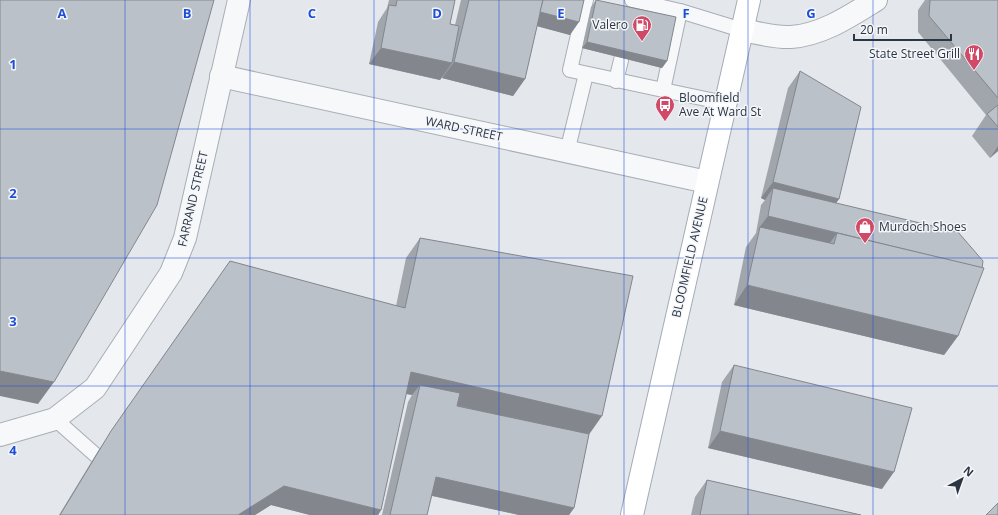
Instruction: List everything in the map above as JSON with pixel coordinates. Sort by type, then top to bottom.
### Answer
[{"type":"main road","name":"BLOOMFIELD AVENUE","points":[[632,515],[749,0]]},
{"type":"street","name":"FARRAND STREET","points":[[0,435],[55,419],[94,388],[171,273],[185,238],[239,0]]},
{"type":"street","points":[[742,30],[791,37],[809,34],[834,25],[876,0]]},
{"type":"street","name":"WARD STREET","points":[[221,76],[707,182]]},
{"type":"lane","points":[[586,0],[570,70],[725,103]]},
{"type":"lane","points":[[633,5],[680,12],[742,30]]},
{"type":"lane","points":[[663,90],[680,12]]},
{"type":"lane","points":[[616,81],[622,56]]},
{"type":"lane","points":[[567,152],[586,74]]},
{"type":"lane","points":[[55,419],[121,478]]},
{"type":"building","points":[[0,0],[214,0],[157,205],[54,382],[0,371]]},
{"type":"building","points":[[397,0],[455,0],[450,24],[459,26],[452,63],[381,48],[389,5],[396,6]]},
{"type":"building","points":[[469,0],[543,0],[525,79],[454,62]]},
{"type":"building","points":[[543,0],[584,0],[579,22],[540,12]]},
{"type":"building","points":[[596,0],[676,17],[667,61],[587,42]]},
{"type":"building","name":"State Street Grill","points":[[930,0],[998,0],[998,98],[929,16]]},
{"type":"building","points":[[800,71],[861,107],[839,199],[773,182]]},
{"type":"building","points":[[998,105],[998,127],[987,114]]},
{"type":"building","points":[[773,188],[958,232],[983,261],[982,268],[768,216]]},
{"type":"building","points":[[760,227],[834,244],[837,233],[984,268],[958,336],[747,285]]},
{"type":"building","points":[[420,238],[633,276],[602,416],[411,372],[381,510],[284,486],[238,515],[60,515],[111,431],[230,261],[405,308]]},
{"type":"building","points":[[734,365],[912,408],[894,472],[720,431]]},
{"type":"building","points":[[420,385],[460,393],[457,406],[589,434],[574,508],[436,477],[427,515],[390,515]]},
{"type":"building","points":[[707,480],[861,515],[700,515]]},
{"type":"building","points":[[998,503],[998,515],[986,515]]},
{"type":"place","name":"Valero","points":[[642,42]]},
{"type":"place","name":"State Street Grill","points":[[974,71]]},
{"type":"place","name":"Bloomfield Ave At Ward St","points":[[665,122]]},
{"type":"place","name":"Murdoch Shoes","points":[[865,244]]}]
